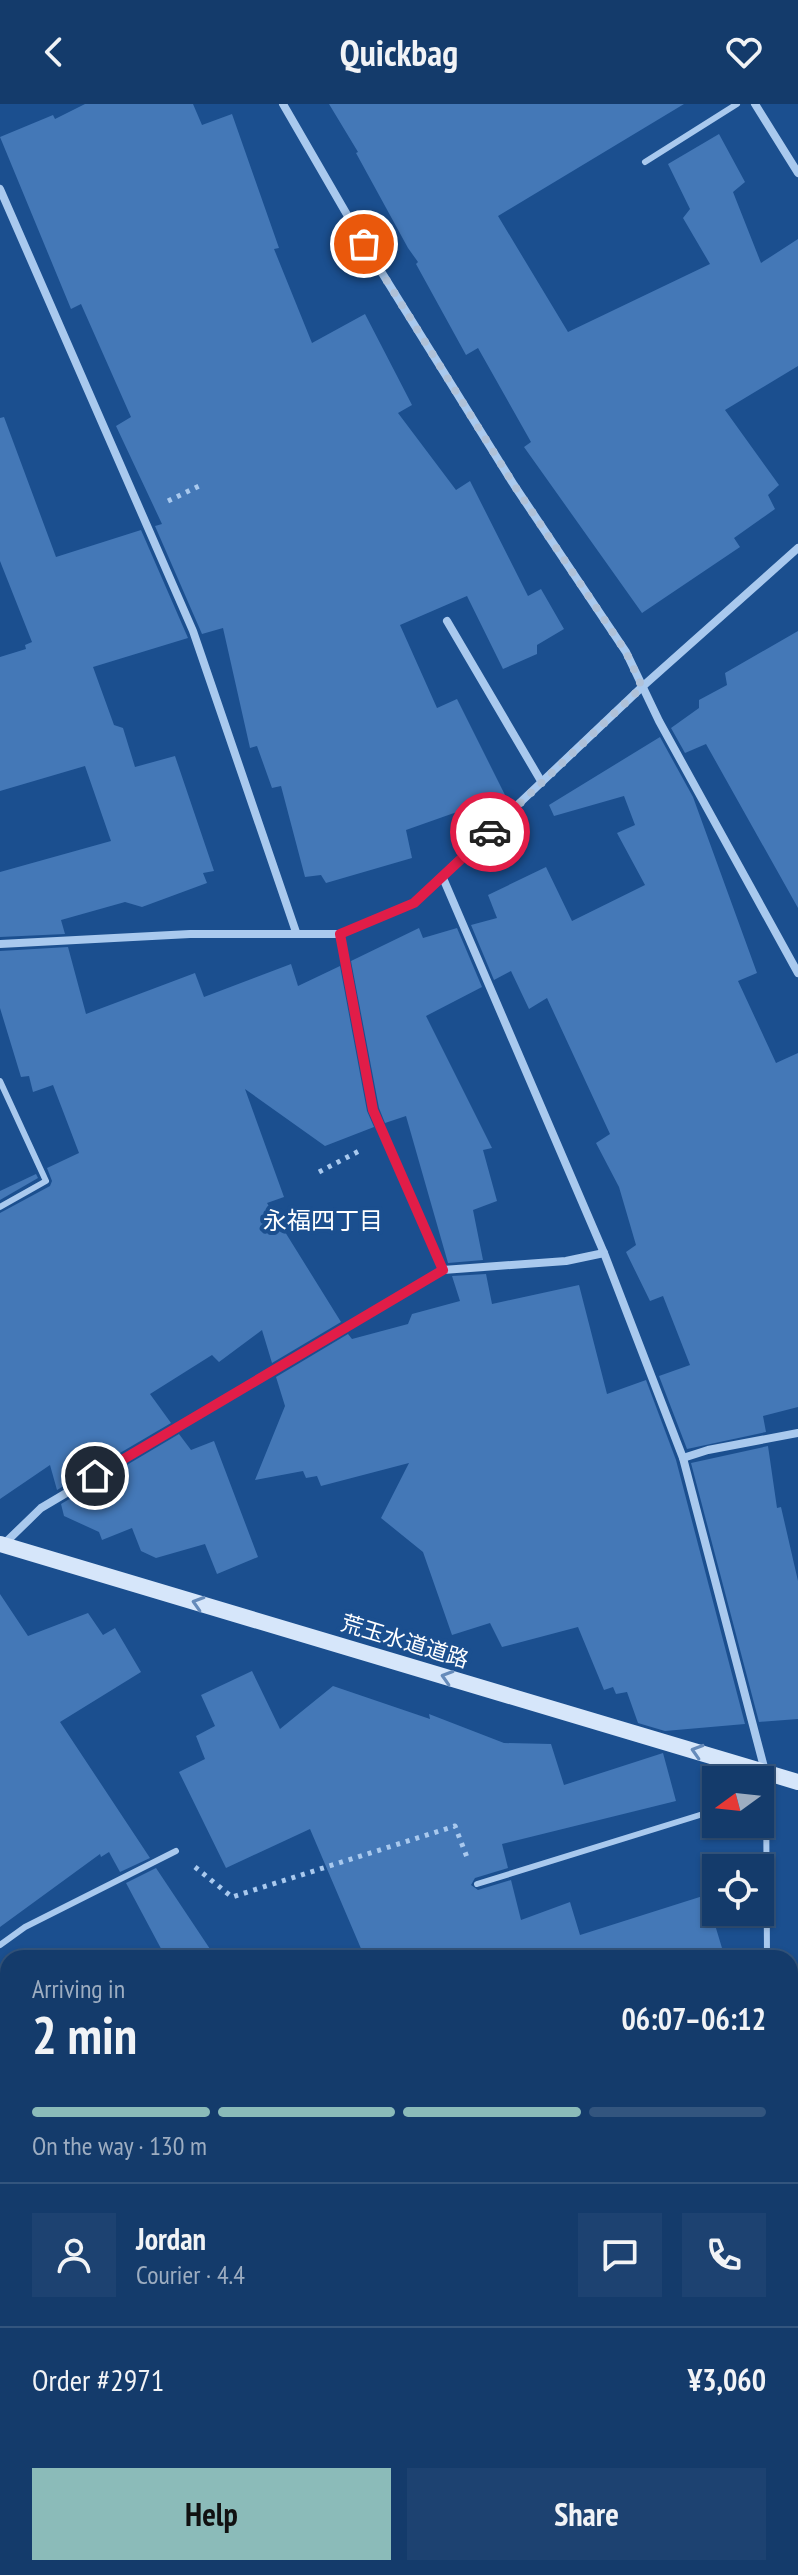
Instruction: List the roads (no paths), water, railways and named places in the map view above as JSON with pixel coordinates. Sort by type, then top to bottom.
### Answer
[{"type":"main road","name":"荒玉水道道路","points":[[1,1545],[746,1766]]},
{"type":"main road","name":"荒玉水道道路","points":[[774,1774],[798,1782]]},
{"type":"street","points":[[283,104],[364,244],[514,485],[626,652],[642,687],[798,973]]},
{"type":"street","points":[[755,104],[798,173]]},
{"type":"street","points":[[0,189],[193,631],[296,932]]},
{"type":"street","points":[[0,944],[296,932],[340,934],[414,903],[642,687],[798,548]]},
{"type":"street","points":[[447,621],[541,781]]},
{"type":"street","points":[[443,878],[604,1253],[683,1458],[764,1766]]},
{"type":"street","points":[[1,1545],[41,1508],[443,1270],[566,1261],[604,1253]]},
{"type":"street","points":[[683,1458],[708,1450],[798,1433]]},
{"type":"lane","points":[[645,162],[737,104]]},
{"type":"lane","points":[[340,934],[373,1110],[443,1270]]},
{"type":"lane","points":[[0,1081],[46,1181],[0,1207]]},
{"type":"lane","points":[[477,1884],[702,1814]]},
{"type":"lane","points":[[764,1838],[767,1950]]},
{"type":"lane","points":[[0,1945],[25,1927],[176,1851]]},
{"type":"district","name":"永福四丁目","points":[[323,1220]]}]
